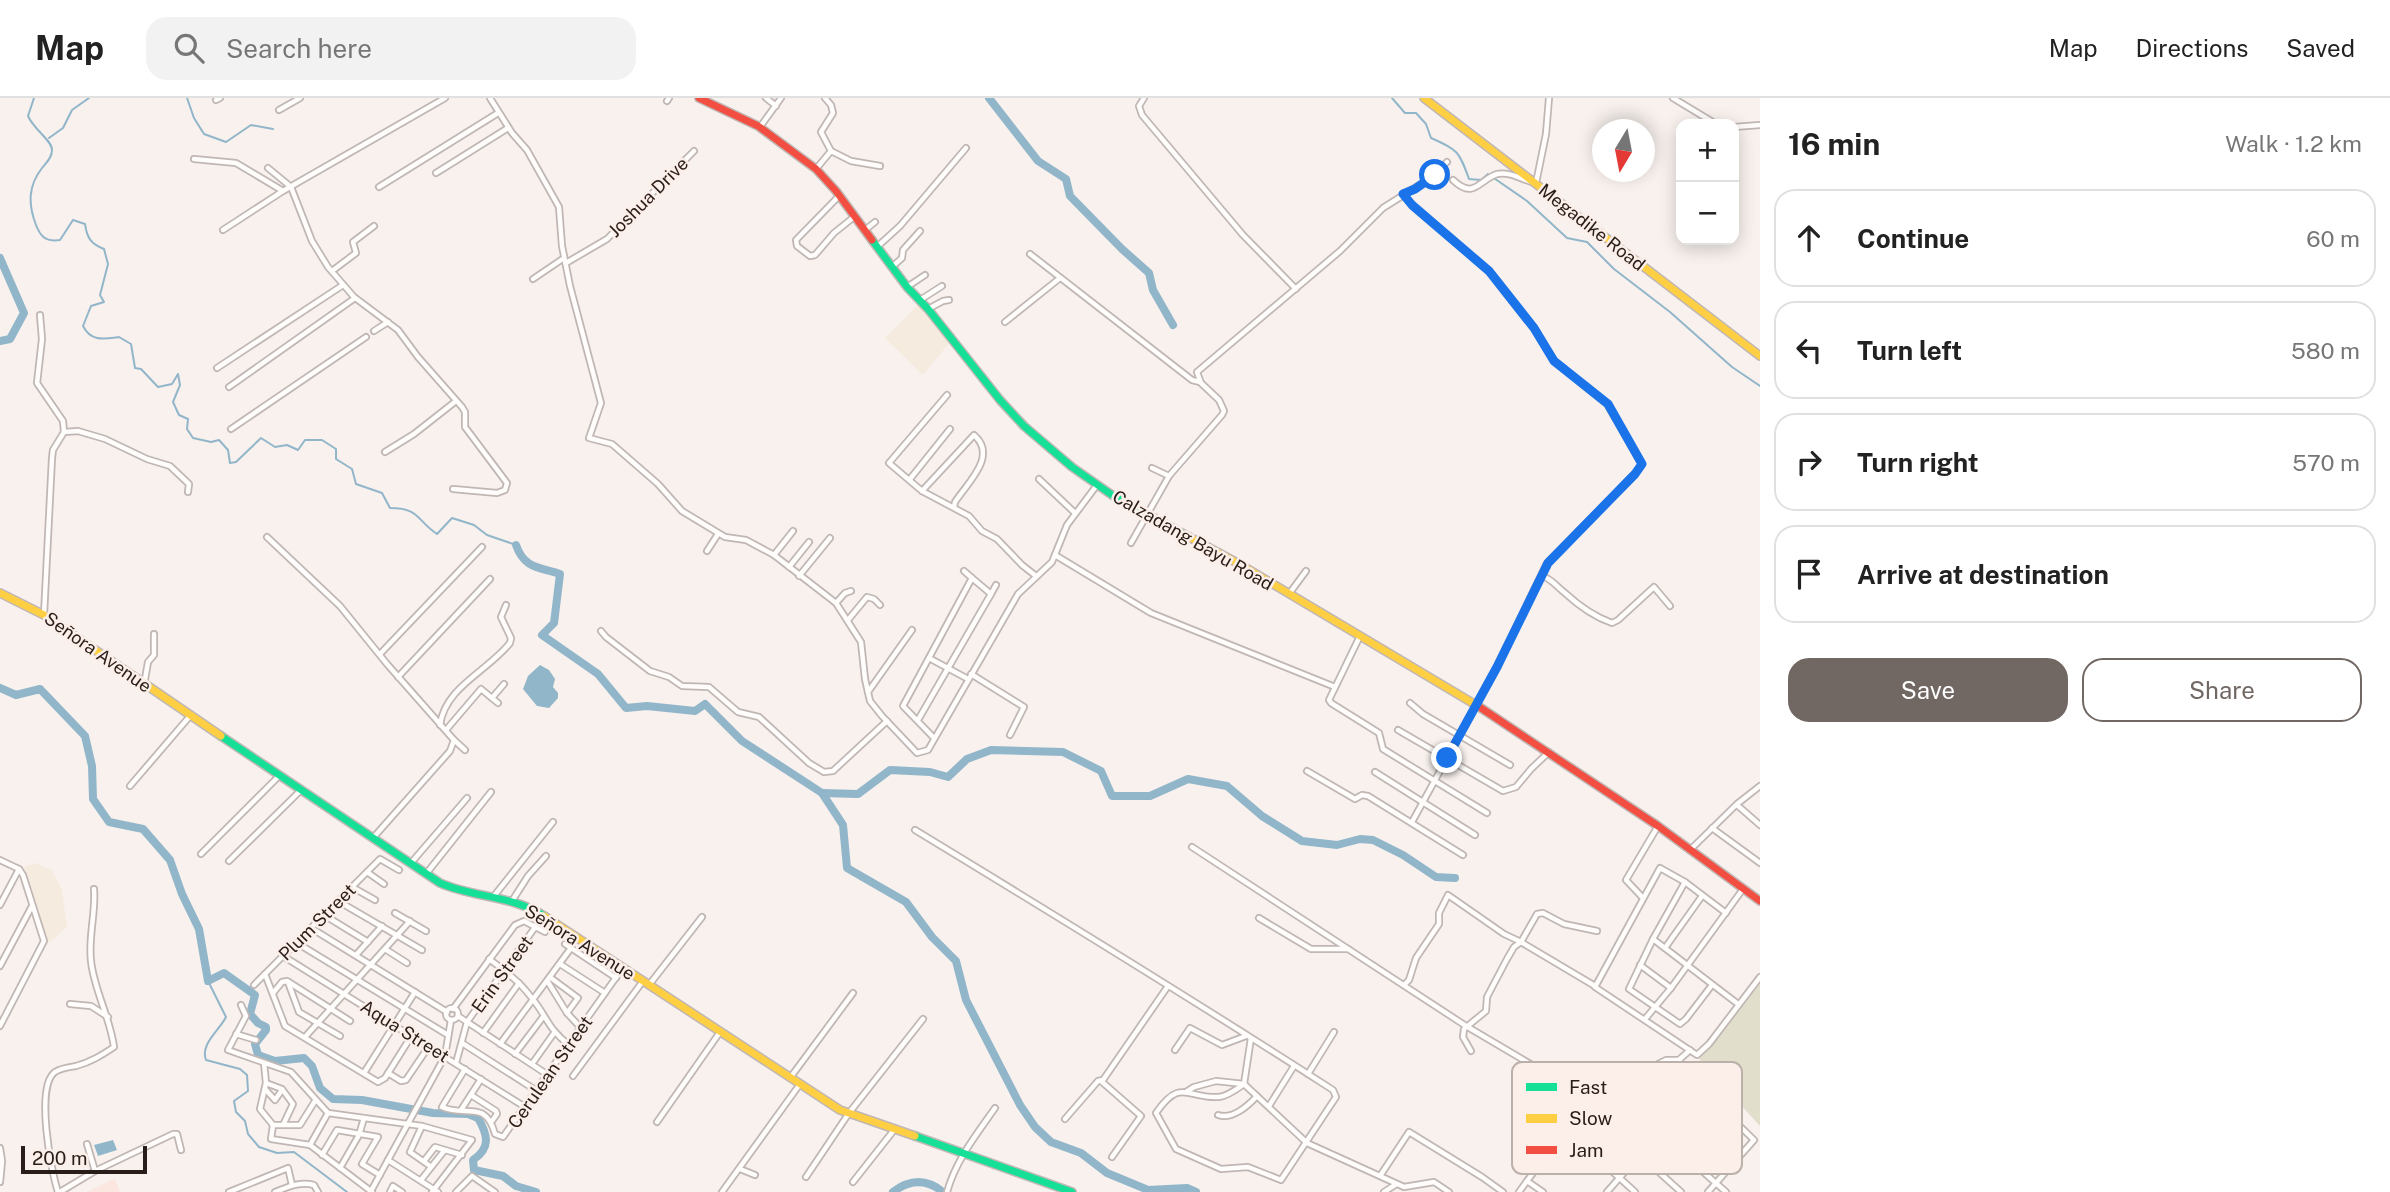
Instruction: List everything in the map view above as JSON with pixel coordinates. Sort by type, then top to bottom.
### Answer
[{"type":"street","points":[[279,110],[300,98]]},
{"type":"street","points":[[223,230],[283,191],[445,98]]},
{"type":"street","points":[[490,98],[508,128],[527,150],[559,208],[565,261],[601,403],[589,438],[612,444],[658,484],[675,506],[718,534],[747,540],[774,555],[836,603],[861,642],[870,701],[917,753],[928,750],[1018,594],[1048,567],[1067,525],[1098,485]]},
{"type":"street","name":"Calzadang Bayu Road","points":[[699,98],[759,127],[816,169],[959,351],[1024,426],[1072,467],[1148,516],[1241,565],[1476,705],[1658,825],[1759,899]]},
{"type":"street","points":[[766,98],[776,106]]},
{"type":"street","points":[[759,127],[781,98]]},
{"type":"street","points":[[825,98],[833,113],[821,132],[831,151],[851,162],[880,166]]},
{"type":"street","points":[[1144,98],[1139,109],[1142,116],[1243,235],[1296,289]]},
{"type":"street","name":"Megadike Road","points":[[1424,98],[1760,356]]},
{"type":"street","points":[[1453,180],[1465,188],[1472,188],[1479,187],[1497,174],[1506,174],[1536,183],[1546,134],[1549,98]]},
{"type":"street","points":[[1673,98],[1708,119]]},
{"type":"street","points":[[379,187],[498,113]]},
{"type":"street","points":[[1739,127],[1760,125]]},
{"type":"street","points":[[436,173],[508,128]]},
{"type":"street","points":[[878,246],[900,226],[966,148]]},
{"type":"street","name":"Joshua Drive","points":[[533,279],[607,239],[694,151]]},
{"type":"street","points":[[816,169],[831,151]]},
{"type":"street","points":[[194,159],[236,163],[283,191]]},
{"type":"street","points":[[1201,383],[1197,372],[1340,251],[1380,210],[1432,177],[1447,162]]},
{"type":"street","points":[[268,168],[291,187],[312,241],[332,271],[355,298],[398,331],[456,401],[465,412],[465,427],[507,483],[505,490],[497,493],[453,488]]},
{"type":"street","points":[[1403,194],[1412,205],[1489,271],[1534,328],[1554,361],[1608,404],[1642,464],[1551,558],[1476,705],[1412,822]]},
{"type":"street","points":[[839,196],[796,240],[797,246],[810,256],[816,255],[834,233],[854,217]]},
{"type":"street","points":[[865,230],[875,222]]},
{"type":"street","points":[[332,271],[356,253],[353,242],[374,226]]},
{"type":"street","points":[[893,266],[902,258],[903,250],[920,231]]},
{"type":"street","points":[[1030,254],[1192,380],[1201,383],[1219,400],[1224,411],[1169,476],[1131,543]]},
{"type":"street","points":[[907,286],[925,275]]},
{"type":"street","points":[[1005,322],[1060,278]]},
{"type":"street","points":[[217,368],[343,285]]},
{"type":"street","points":[[920,300],[942,286]]},
{"type":"street","points":[[229,387],[355,298]]},
{"type":"street","points":[[928,309],[949,300]]},
{"type":"street","points":[[40,315],[42,339],[37,383],[63,421],[64,432],[53,450],[52,458],[44,615]]},
{"type":"street","points":[[374,331],[388,322]]},
{"type":"street","points":[[231,429],[366,337]]},
{"type":"street","points":[[947,395],[889,461],[922,491],[969,516],[982,531],[997,539],[1036,576]]},
{"type":"street","points":[[385,452],[414,434],[456,401]]},
{"type":"street","points":[[910,479],[950,429]]},
{"type":"street","points":[[64,432],[78,431],[105,439],[170,466],[189,484],[188,492]]},
{"type":"street","points":[[922,491],[974,435],[984,447],[984,459],[955,502],[954,508]]},
{"type":"street","points":[[1152,468],[1169,476]]},
{"type":"street","points":[[1039,479],[1075,513]]},
{"type":"street","points":[[774,555],[793,531]]},
{"type":"street","points":[[707,551],[718,534]]},
{"type":"street","points":[[267,537],[340,606],[398,677],[465,750]]},
{"type":"street","points":[[799,576],[830,538]]},
{"type":"street","points":[[789,567],[809,542]]},
{"type":"street","points":[[380,654],[482,547]]},
{"type":"street","points":[[1055,555],[1151,613],[1335,687]]},
{"type":"street","points":[[964,571],[991,594]]},
{"type":"street","points":[[1289,595],[1306,571]]},
{"type":"street","points":[[1542,576],[1594,615],[1612,623],[1618,621],[1654,587],[1670,606]]},
{"type":"street","points":[[934,738],[903,706],[972,578]]},
{"type":"street","points":[[398,677],[490,579]]},
{"type":"street","points":[[918,720],[996,585]]},
{"type":"street","points":[[836,603],[845,593],[851,591]]},
{"type":"street","name":"Señora Avenue","points":[[0,593],[44,615],[426,874],[453,889],[512,901],[539,913],[790,1078],[849,1113],[1072,1192]]},
{"type":"street","points":[[848,620],[867,597],[880,604]]},
{"type":"street","points":[[440,725],[446,706],[475,674],[510,643],[511,638],[501,617],[506,605]]},
{"type":"street","points":[[601,631],[606,638],[645,668],[669,677],[682,686],[709,687],[738,712],[759,717],[809,763],[824,772],[833,771],[887,721]]},
{"type":"street","points":[[868,693],[912,631]]},
{"type":"street","points":[[144,685],[148,662],[154,655],[154,634]]},
{"type":"street","points":[[1360,636],[1329,700],[1331,703],[1378,733],[1383,749],[1487,813]]},
{"type":"street","points":[[929,658],[969,676],[1024,707],[1010,735]]},
{"type":"street","points":[[492,698],[504,684]]},
{"type":"street","points":[[446,730],[481,689],[498,703]]},
{"type":"street","points":[[1410,703],[1423,714],[1510,765]]},
{"type":"street","points":[[130,786],[190,716]]},
{"type":"street","points":[[1398,730],[1503,791],[1516,787],[1549,752]]},
{"type":"street","points":[[373,838],[450,751],[454,740]]},
{"type":"street","points":[[1307,771],[1355,799],[1362,795],[1368,796],[1463,855]]},
{"type":"street","points":[[1375,772],[1475,835]]},
{"type":"street","points":[[201,854],[279,776]]},
{"type":"street","points":[[1690,850],[1737,804],[1760,786]]},
{"type":"street","points":[[229,861],[301,790]]},
{"type":"street","points":[[426,874],[491,792]]},
{"type":"street","points":[[410,864],[467,798]]},
{"type":"street","points":[[1737,804],[1760,825]]},
{"type":"street","points":[[494,896],[552,822]]},
{"type":"street","points":[[1643,898],[1626,880],[1658,825]]},
{"type":"street","points":[[1713,828],[1760,863]]},
{"type":"street","points":[[915,830],[1308,1074],[1333,1090],[1336,1097],[1307,1143],[1280,1180],[1248,1167],[1225,1169],[1211,1166],[1177,1149],[1156,1113],[1172,1095],[1216,1081],[1244,1084],[1269,1106],[1275,1116],[1307,1143],[1396,1185],[1406,1187],[1434,1182],[1449,1192]]},
{"type":"street","points":[[1192,847],[1352,949],[1466,1026],[1527,1062]]},
{"type":"street","points":[[512,901],[528,876],[546,856]]},
{"type":"street","name":"Plum Street","points":[[254,985],[380,859],[399,870]]},
{"type":"street","points":[[0,860],[19,869],[23,875],[44,941],[0,1026]]},
{"type":"street","points":[[1595,987],[1661,867],[1726,913]]},
{"type":"street","points":[[0,905],[19,869]]},
{"type":"street","points":[[367,872],[384,884]]},
{"type":"street","points":[[1685,882],[1629,989],[1677,1023],[1681,1023],[1712,985]]},
{"type":"street","points":[[352,887],[375,900]]},
{"type":"street","points":[[94,889],[90,960],[94,979],[109,1018],[114,1047],[101,1057],[54,1072],[50,1080],[44,1125],[49,1161],[59,1192],[95,1171],[173,1134],[177,1134],[181,1150]]},
{"type":"street","points":[[1645,1019],[1671,988],[1743,889]]},
{"type":"street","points":[[1404,985],[1409,980],[1416,958],[1439,924],[1439,913],[1448,895],[1504,934],[1595,987],[1697,1055],[1760,977]]},
{"type":"street","points":[[1665,948],[1702,896]]},
{"type":"street","points":[[338,901],[422,950]]},
{"type":"street","points":[[0,966],[33,906]]},
{"type":"street","points":[[1471,1051],[1463,1037],[1466,1026],[1486,1011],[1487,997],[1514,947],[1521,942],[1537,914],[1541,912],[1564,924],[1597,931]]},
{"type":"street","points":[[395,913],[426,931]]},
{"type":"street","points":[[324,915],[368,942]]},
{"type":"street","points":[[573,1076],[702,917]]},
{"type":"street","points":[[1259,918],[1311,949],[1352,949]]},
{"type":"street","points":[[447,1012],[453,1009],[514,925],[524,921],[545,932]]},
{"type":"street","points":[[305,1037],[410,922]]},
{"type":"street","points":[[356,956],[382,926]]},
{"type":"street","name":"Erin Street","points":[[456,1063],[467,1022],[536,926]]},
{"type":"street","points":[[311,928],[447,1012],[447,1017],[452,1020]]},
{"type":"street","points":[[1653,939],[1738,1004]]},
{"type":"street","points":[[297,943],[448,1035]]},
{"type":"street","points":[[500,1044],[571,948],[565,944]]},
{"type":"street","name":"Cerulean Street","points":[[466,1069],[442,1105],[444,1109],[486,1115],[492,1121],[495,1133],[503,1137],[617,977],[571,948]]},
{"type":"street","points":[[385,949],[407,963]]},
{"type":"street","name":"Aqua Street","points":[[283,956],[526,1107]]},
{"type":"street","points":[[489,959],[505,970],[533,998],[554,1034],[569,1045]]},
{"type":"street","points":[[560,964],[605,993]]},
{"type":"street","points":[[1640,965],[1671,988]]},
{"type":"street","points":[[265,974],[285,1026],[382,1081],[412,1035]]},
{"type":"street","points":[[549,980],[567,1013],[581,1028]]},
{"type":"street","points":[[549,980],[578,998],[567,1013]]},
{"type":"street","points":[[272,993],[282,982],[287,981],[350,1021]]},
{"type":"street","points":[[287,981],[299,1012],[340,1036]]},
{"type":"street","points":[[483,1033],[519,983]]},
{"type":"street","points":[[1065,1119],[1101,1081],[1168,986]]},
{"type":"street","points":[[364,1073],[415,992]]},
{"type":"street","points":[[790,1078],[853,993]]},
{"type":"street","points":[[70,1004],[91,1006],[109,1018]]},
{"type":"street","points":[[241,1005],[246,1016],[228,1051],[291,1072],[328,1113],[408,1123],[472,1140],[435,1191],[388,1160]]},
{"type":"street","points":[[453,1009],[458,1016],[548,1075]]},
{"type":"street","points":[[264,1063],[265,1086],[260,1109],[273,1125],[271,1139],[310,1145],[371,1192],[445,1056],[452,1020],[458,1016]]},
{"type":"street","points":[[515,1054],[543,1017]]},
{"type":"street","points":[[806,1177],[849,1113],[923,1019]]},
{"type":"street","points":[[1175,1050],[1190,1028],[1222,1045],[1249,1037]]},
{"type":"street","points":[[657,1122],[720,1032]]},
{"type":"street","points":[[1308,1074],[1334,1032]]},
{"type":"street","points":[[236,1034],[256,1041]]},
{"type":"street","points":[[532,1064],[554,1034]]},
{"type":"street","points":[[1244,1084],[1249,1037]]},
{"type":"street","points":[[462,1043],[537,1091]]},
{"type":"street","points":[[388,1073],[404,1082],[429,1046]]},
{"type":"street","points":[[1678,1062],[1690,1050]]},
{"type":"street","points":[[1662,1062],[1680,1060]]},
{"type":"street","points":[[1269,1106],[1294,1066]]},
{"type":"street","points":[[461,1110],[481,1079]]},
{"type":"street","points":[[1101,1081],[1142,1116],[1112,1157]]},
{"type":"street","points":[[722,1192],[800,1084]]},
{"type":"street","points":[[1186,1092],[1222,1097],[1244,1084]]},
{"type":"street","points":[[265,1086],[275,1100],[282,1090]]},
{"type":"street","points":[[265,1086],[282,1090],[293,1104],[284,1123]]},
{"type":"street","points":[[471,1095],[496,1111],[492,1121]]},
{"type":"street","points":[[1218,1115],[1230,1117],[1257,1096]]},
{"type":"street","points":[[273,1125],[300,1125],[315,1101]]},
{"type":"street","points":[[947,1192],[963,1153],[995,1108]]},
{"type":"street","points":[[310,1145],[328,1113]]},
{"type":"street","points":[[340,1168],[359,1135],[364,1118]]},
{"type":"street","points":[[422,1126],[410,1152],[430,1166]]},
{"type":"street","points":[[1742,1129],[1754,1140],[1742,1153]]},
{"type":"street","points":[[322,1155],[337,1130],[378,1137],[362,1164],[380,1175]]},
{"type":"street","points":[[853,1182],[894,1130]]},
{"type":"street","points":[[1380,1176],[1409,1132],[1503,1192]]},
{"type":"street","points":[[87,1144],[95,1171]]},
{"type":"street","points":[[424,1161],[435,1147],[461,1155]]},
{"type":"street","points":[[0,1148],[0,1182]]},
{"type":"street","points":[[421,1180],[444,1150]]},
{"type":"street","points":[[230,1192],[288,1168],[300,1192]]},
{"type":"street","points":[[740,1168],[755,1175]]},
{"type":"street","points":[[1519,1192],[1532,1174]]},
{"type":"street","points":[[1615,1174],[1635,1192]]},
{"type":"street","points":[[1606,1192],[1623,1174]]},
{"type":"street","points":[[1661,1174],[1681,1192]]},
{"type":"street","points":[[1706,1174],[1726,1192]]},
{"type":"street","points":[[1708,1192],[1724,1174]]},
{"type":"street","points":[[456,1192],[472,1176],[495,1192]]},
{"type":"street","points":[[1527,1181],[1543,1192]]},
{"type":"street","points":[[247,1184],[250,1192]]},
{"type":"street","points":[[275,1192],[295,1184],[312,1184],[317,1192]]},
{"type":"street","points":[[1384,1192],[1396,1185]]},
{"type":"street","points":[[390,1192],[393,1186],[402,1192]]},
{"type":"shaded area","points":[[920,303],[950,342],[923,375],[885,338]]},
{"type":"shaded area","points":[[35,863],[52,870],[62,890],[67,927],[49,943],[24,867]]},
{"type":"shaded area","points":[[1760,979],[1760,1126],[1742,1106],[1742,1062],[1702,1062],[1699,1059]]},
{"type":"shaded area","points":[[114,1179],[120,1192],[87,1192]]},
{"type":"water","points":[[540,665],[549,670],[555,679],[553,687],[558,693],[558,698],[549,708],[537,706],[523,689],[528,676]]},
{"type":"water","points":[[113,1140],[117,1150],[98,1156],[94,1145]]},
{"type":"waterway","points":[[34,98],[28,116],[49,142],[52,150],[32,188],[33,217],[38,229],[45,238],[60,240],[73,220],[85,224],[90,240],[104,249],[108,264],[100,295],[104,302],[91,306],[83,326],[94,337],[119,337],[131,344],[135,368],[141,369],[158,387],[172,384],[178,374],[180,385],[173,402],[179,415],[188,419],[187,429],[193,438],[211,442],[219,440],[228,450],[230,463],[236,462],[261,438],[275,447],[287,445],[298,450],[305,440],[322,440],[336,449],[336,459],[352,469],[356,484],[382,493],[390,508],[413,513],[437,534],[452,518],[474,525],[487,535],[516,545]]},
{"type":"waterway","points":[[49,138],[63,128],[72,110],[89,98]]},
{"type":"waterway","points":[[187,98],[194,118],[204,134],[226,142],[251,125],[273,129]]},
{"type":"waterway","points":[[989,98],[1038,161],[1066,179],[1070,196],[1149,273],[1153,290],[1173,325]]},
{"type":"waterway","points":[[1392,98],[1405,113],[1416,113],[1426,124],[1431,138],[1456,152],[1469,179],[1481,180],[1488,174],[1527,201],[1567,238],[1587,242],[1614,269],[1670,312],[1732,367],[1760,386]]},
{"type":"waterway","points":[[0,258],[24,313],[10,339],[0,341]]},
{"type":"waterway","points":[[516,545],[519,553],[528,562],[560,574],[554,623],[542,635],[598,674],[626,708],[647,706],[695,711],[705,704],[742,741],[822,793],[843,825],[847,868],[906,902],[932,937],[956,961],[966,1000],[1020,1105],[1035,1127],[1051,1142],[1081,1153],[1107,1173],[1148,1190],[1187,1188],[1196,1192]]},
{"type":"waterway","points":[[0,688],[16,695],[40,689],[85,736],[92,766],[93,799],[109,822],[143,829],[170,860],[182,894],[199,929],[208,981],[224,973],[255,995],[250,1014],[266,1027],[255,1044],[258,1055],[275,1061],[304,1058],[312,1066],[320,1088],[333,1099],[362,1100],[433,1113],[468,1114],[478,1118],[486,1141],[483,1151],[473,1160],[474,1170],[503,1176],[516,1186],[536,1192]]},
{"type":"waterway","points":[[822,793],[858,794],[890,770],[930,772],[948,777],[967,759],[991,750],[1063,752],[1101,771],[1112,796],[1150,796],[1188,779],[1227,786],[1262,816],[1302,841],[1337,845],[1360,839],[1373,840],[1403,855],[1436,877],[1455,878]]},
{"type":"waterway","points":[[208,981],[226,1017],[208,1043],[206,1060],[240,1069],[247,1075],[248,1091],[234,1101],[236,1112],[245,1121],[248,1134],[259,1147],[277,1153],[294,1152],[347,1192]]},
{"type":"waterway","points":[[893,1192],[918,1182],[943,1192]]},
{"type":"traffic: fast","points":[[872,240],[907,287],[1024,426],[1072,467],[1112,495],[1189,537]]},
{"type":"traffic: fast","points":[[221,736],[440,883],[519,904],[544,916]]},
{"type":"traffic: fast","points":[[915,1136],[1072,1192]]},
{"type":"traffic: slow","points":[[1424,98],[1760,356]]},
{"type":"traffic: slow","points":[[1189,537],[1241,565],[1481,708]]},
{"type":"traffic: slow","points":[[0,593],[44,615],[221,736]]},
{"type":"traffic: slow","points":[[544,916],[840,1110],[915,1136]]},
{"type":"traffic: jam","points":[[699,98],[758,126],[816,169],[872,240]]},
{"type":"traffic: jam","points":[[1481,708],[1658,826],[1760,901]]},
{"type":"route","points":[[1435,175],[1403,194],[1412,205],[1489,271],[1534,328],[1554,361],[1608,404],[1642,464],[1551,558],[1497,667],[1447,758]]}]
